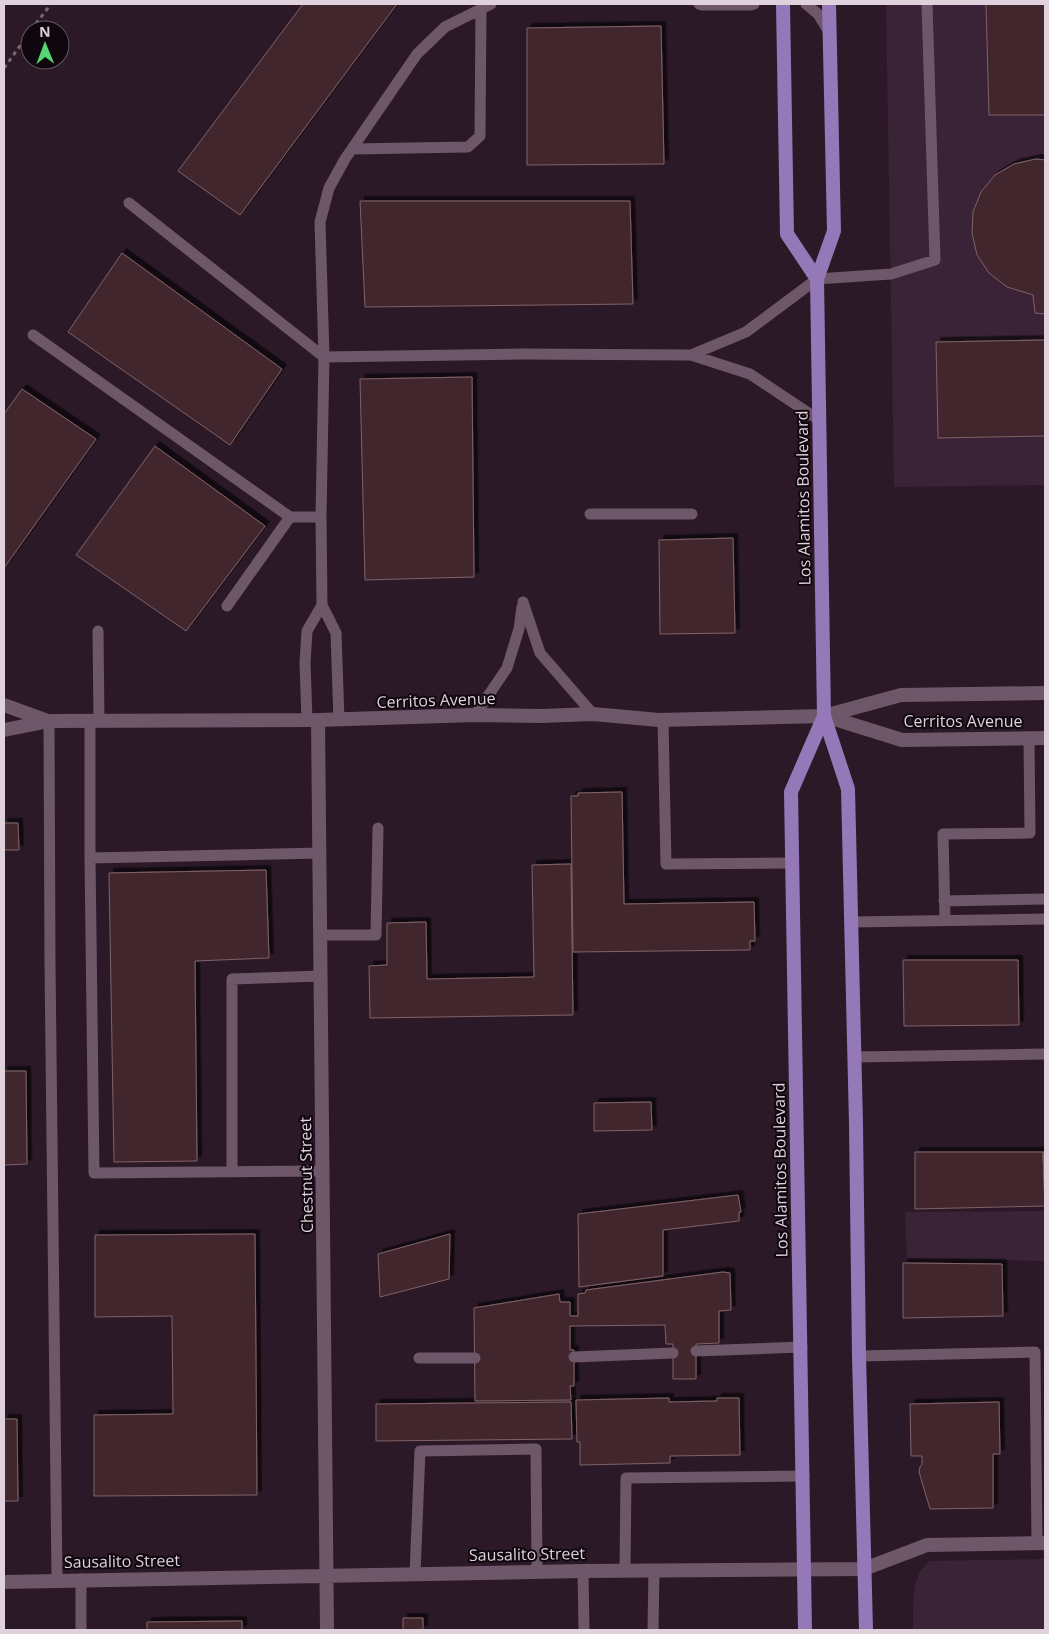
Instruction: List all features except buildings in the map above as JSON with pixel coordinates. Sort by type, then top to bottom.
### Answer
[{"type":"main road","points":[[783,4],[787,234],[817,278]]},
{"type":"main road","name":"Los Alamitos Boulevard","points":[[829,4],[834,231],[817,278],[824,716],[848,789],[866,1630]]},
{"type":"main road","name":"Los Alamitos Boulevard","points":[[806,1630],[791,792],[824,716]]},
{"type":"street","name":"Cerritos Avenue","points":[[49,721],[339,720],[475,715],[541,716],[593,714],[664,720],[824,716],[901,695],[1045,693]]},
{"type":"street","points":[[4,705],[49,721]]},
{"type":"street","name":"Cerritos Avenue","points":[[824,716],[902,740],[1045,738]]},
{"type":"street","name":"Chestnut Street","points":[[312,720],[320,853],[327,1630]]},
{"type":"street","points":[[4,730],[49,721]]},
{"type":"street","name":"Sausalito Street","points":[[4,1582],[81,1579],[625,1570],[864,1570],[927,1545],[1041,1543]]},
{"type":"lane","points":[[699,4],[754,4]]},
{"type":"lane","points":[[806,4],[818,14],[830,32]]},
{"type":"lane","points":[[691,355],[746,332],[817,278],[891,274],[936,260],[927,4]]},
{"type":"lane","points":[[339,720],[336,633],[322,605],[321,517],[324,357],[320,222],[329,188],[352,149],[417,54],[445,27],[486,6],[480,136],[468,148],[352,149]]},
{"type":"lane","points":[[129,203],[324,357],[521,354],[691,355],[750,374],[819,420]]},
{"type":"lane","points":[[33,335],[290,517],[321,517]]},
{"type":"lane","points":[[590,514],[692,514]]},
{"type":"lane","points":[[227,606],[290,517]]},
{"type":"lane","points":[[475,715],[507,668],[519,629],[523,602],[540,653],[593,714]]},
{"type":"lane","points":[[312,720],[305,662],[307,631],[322,605]]},
{"type":"lane","points":[[98,631],[90,858],[94,1173],[324,1171]]},
{"type":"lane","points":[[664,720],[666,864],[792,863]]},
{"type":"lane","points":[[49,721],[57,1580]]},
{"type":"lane","points":[[945,920],[943,834],[1030,833],[1029,739]]},
{"type":"lane","points":[[320,935],[376,935],[378,828]]},
{"type":"lane","points":[[90,858],[320,853]]},
{"type":"lane","points":[[944,900],[1045,899]]},
{"type":"lane","points":[[851,922],[1045,919]]},
{"type":"lane","points":[[232,1171],[232,979],[321,976]]},
{"type":"lane","points":[[854,1058],[1045,1054]]},
{"type":"lane","points":[[696,1351],[802,1347]]},
{"type":"lane","points":[[859,1356],[1035,1352],[1041,1543]]},
{"type":"lane","points":[[574,1357],[673,1353]]},
{"type":"lane","points":[[419,1358],[475,1358]]},
{"type":"lane","points":[[415,1574],[420,1451],[536,1449],[537,1572]]},
{"type":"lane","points":[[625,1570],[626,1478],[804,1476]]},
{"type":"lane","points":[[653,1630],[654,1570]]},
{"type":"lane","points":[[583,1571],[584,1630]]},
{"type":"lane","points":[[81,1579],[81,1630]]},
{"type":"path","points":[[39,20],[51,4]]},
{"type":"path","points":[[4,68],[20,46]]},
{"type":"shaded area","points":[[886,4],[1045,4],[1045,485],[894,487]]},
{"type":"shaded area","points":[[1045,1211],[1045,1261],[907,1259],[905,1212]]},
{"type":"shaded area","points":[[1045,1559],[1045,1630],[913,1630],[915,1586],[920,1571],[930,1561]]}]
